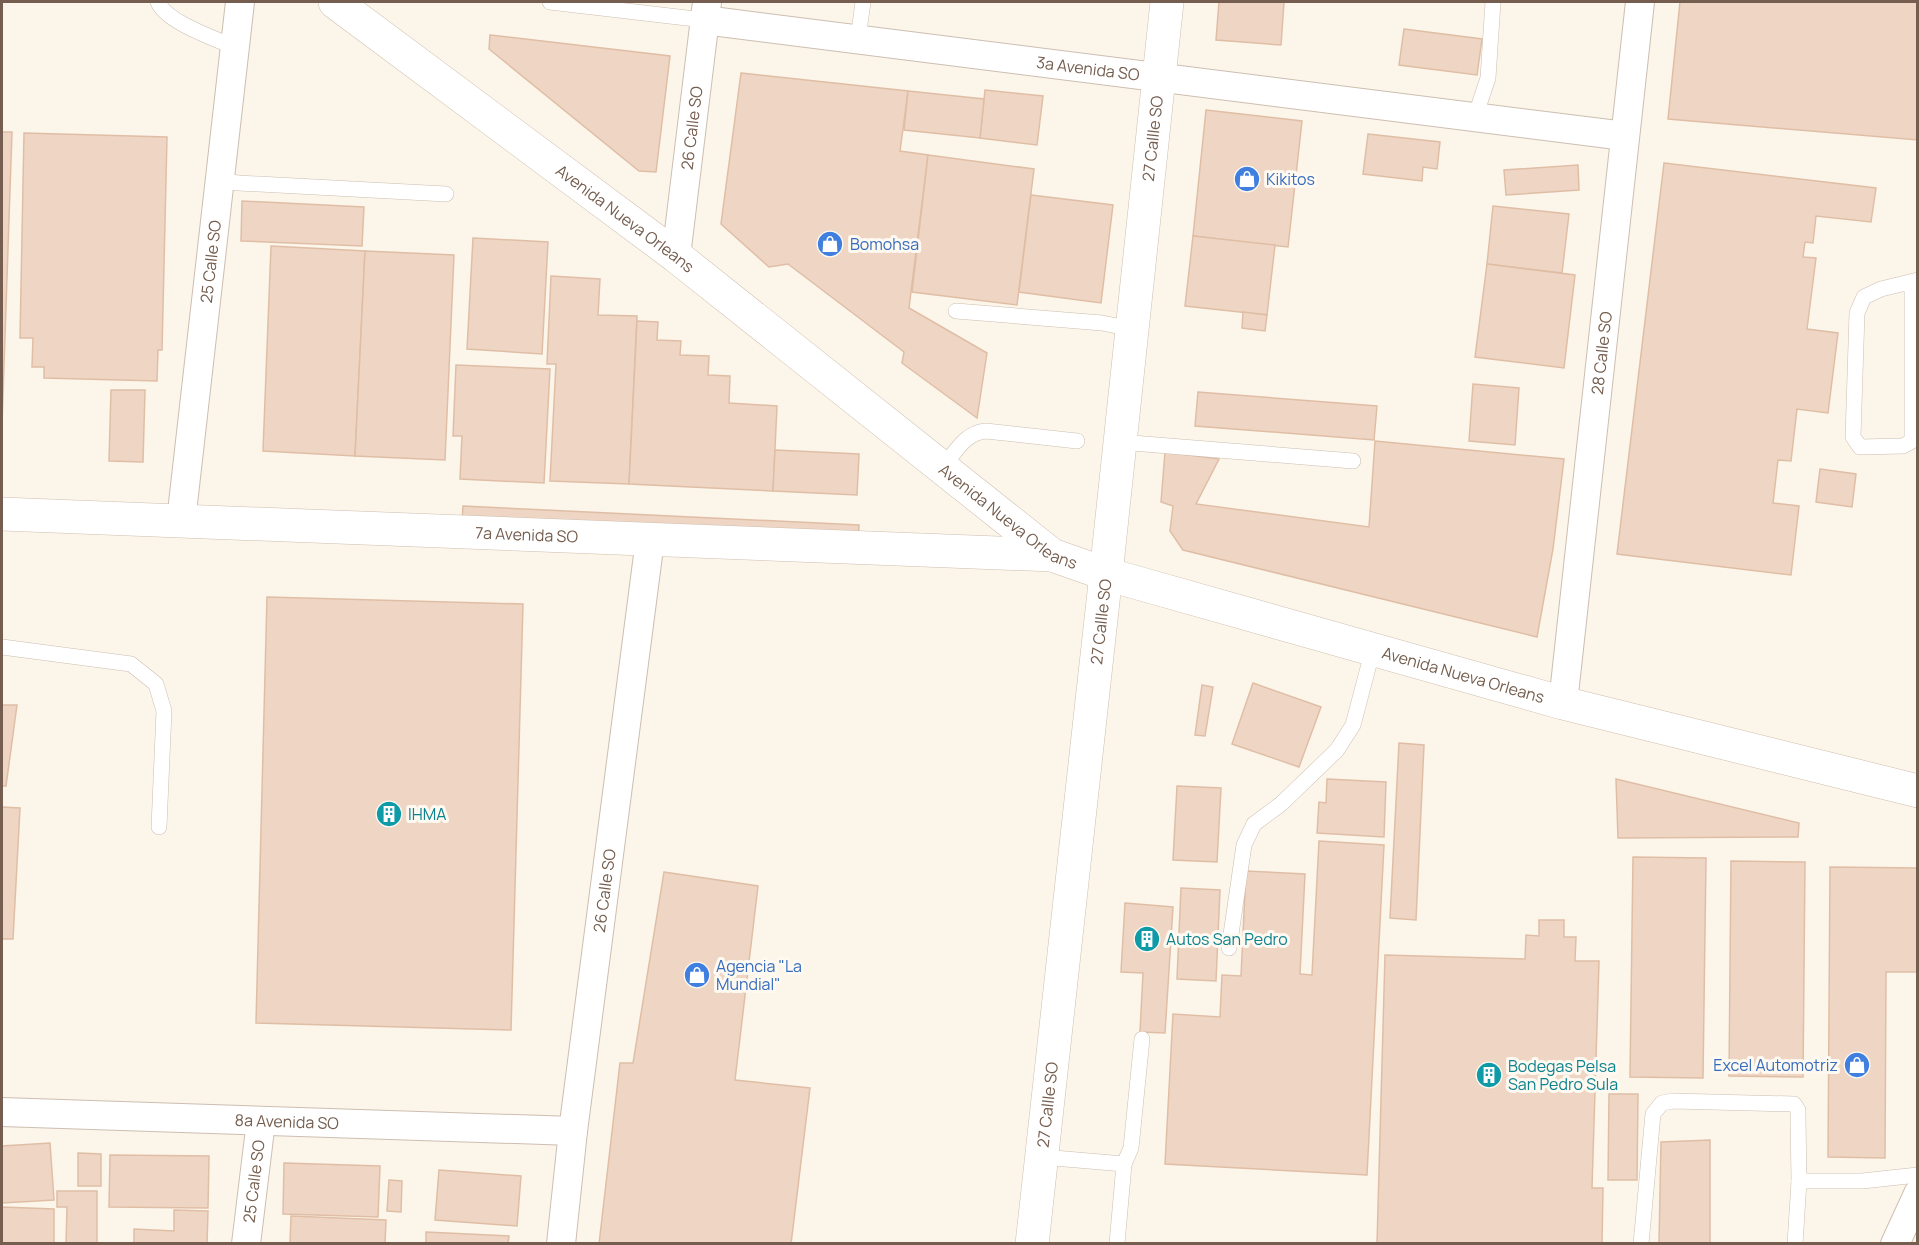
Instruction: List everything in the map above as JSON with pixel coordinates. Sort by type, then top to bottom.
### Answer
[{"type":"street","name":"25 Calle SO","points":[[181,521],[240,2]]},
{"type":"street","name":"Avenida Nueva Orleans","points":[[335,2],[676,256],[1052,555],[1106,574],[1563,703],[1917,791]]},
{"type":"street","name":"27 Callle SO","points":[[1032,1244],[1167,2]]},
{"type":"street","name":"28 Calle SO","points":[[1563,703],[1640,2]]},
{"type":"street","name":"26 Calle SO","points":[[676,256],[706,11]]},
{"type":"street","name":"3a Avenida SO","points":[[706,11],[858,39],[1626,136]]},
{"type":"street","name":"7a Avenida SO","points":[[2,514],[1052,555]]},
{"type":"street","name":"26 Calle SO","points":[[561,1244],[573,1131],[650,540]]},
{"type":"street","name":"8a Avenida SO","points":[[2,1112],[573,1131]]},
{"type":"street","name":"25 Calle SO","points":[[246,1244],[261,1121]]},
{"type":"street","points":[[1895,1244],[1917,1194]]},
{"type":"lane","points":[[158,2],[161,9],[190,28],[234,47]]},
{"type":"lane","name":"3a Avenida SO","points":[[550,2],[706,11]]},
{"type":"lane","points":[[858,39],[863,2]]},
{"type":"lane","points":[[1475,117],[1488,78],[1493,2]]},
{"type":"lane","points":[[219,181],[446,194]]},
{"type":"lane","points":[[1915,281],[1912,441],[1903,446],[1860,447],[1853,437],[1857,313],[1864,297],[1881,289],[1915,281]]},
{"type":"lane","points":[[956,311],[1101,323],[1132,329]]},
{"type":"lane","points":[[942,468],[969,435],[975,432],[986,431],[1077,441]]},
{"type":"lane","points":[[1120,442],[1353,461]]},
{"type":"lane","points":[[1903,446],[1917,453]]},
{"type":"lane","points":[[2,647],[131,664],[156,684],[164,711],[159,827]]},
{"type":"lane","points":[[1229,948],[1244,845],[1254,824],[1281,804],[1337,750],[1353,725],[1373,649]]},
{"type":"lane","points":[[1117,1244],[1124,1164],[1131,1148],[1142,1039]]},
{"type":"lane","points":[[1641,1244],[1653,1114],[1662,1103],[1673,1101],[1794,1104],[1798,1110],[1799,1181],[1795,1244]]},
{"type":"lane","points":[[1042,1157],[1124,1164]]},
{"type":"lane","points":[[1799,1181],[1862,1181],[1917,1175]]},
{"type":"building","points":[[1219,2],[1284,2],[1281,45],[1216,40]]},
{"type":"building","points":[[1680,2],[1918,2],[1918,140],[1668,119]]},
{"type":"building","points":[[1404,29],[1482,39],[1477,75],[1399,65]]},
{"type":"building","points":[[490,35],[670,56],[656,172],[639,171],[489,49]]},
{"type":"building","name":"Bomohsa","points":[[741,73],[908,91],[900,151],[928,155],[909,308],[987,353],[977,418],[902,363],[904,352],[788,264],[769,267],[721,224]]},
{"type":"building","points":[[985,90],[1043,96],[1037,145],[980,138]]},
{"type":"building","points":[[908,91],[984,99],[980,138],[904,130]]},
{"type":"building","name":"Kikitos","points":[[1206,110],[1302,121],[1288,247],[1193,236]]},
{"type":"building","points":[[2,132],[12,132],[2,424]]},
{"type":"building","points":[[24,133],[167,137],[162,350],[158,350],[157,381],[44,378],[44,367],[32,367],[33,338],[20,338]]},
{"type":"building","points":[[1368,134],[1440,142],[1437,169],[1423,167],[1422,181],[1363,174]]},
{"type":"building","points":[[928,155],[1034,169],[1017,305],[912,292]]},
{"type":"building","points":[[1664,163],[1876,188],[1871,222],[1816,216],[1813,243],[1805,242],[1803,257],[1816,258],[1807,329],[1838,333],[1828,413],[1797,409],[1791,461],[1778,460],[1773,503],[1799,506],[1791,575],[1617,554]]},
{"type":"building","points":[[1578,165],[1579,190],[1506,195],[1504,170]]},
{"type":"building","points":[[1031,195],[1113,205],[1101,303],[1019,292]]},
{"type":"building","points":[[242,201],[364,207],[362,246],[241,241]]},
{"type":"building","points":[[1493,206],[1569,214],[1562,273],[1487,264]]},
{"type":"building","points":[[1193,236],[1275,245],[1267,315],[1185,306]]},
{"type":"building","points":[[473,238],[548,242],[542,354],[467,349]]},
{"type":"building","points":[[271,246],[365,251],[355,456],[263,451]]},
{"type":"building","points":[[365,251],[454,255],[445,460],[355,456]]},
{"type":"building","points":[[1487,264],[1575,275],[1564,368],[1475,357]]},
{"type":"building","points":[[551,276],[600,279],[598,315],[637,316],[629,484],[550,481],[556,364],[547,364]]},
{"type":"building","points":[[1243,312],[1267,315],[1265,331],[1242,328]]},
{"type":"building","points":[[637,321],[658,322],[657,340],[681,341],[680,355],[709,356],[708,375],[730,376],[729,403],[777,406],[773,491],[629,484]]},
{"type":"building","points":[[456,365],[550,369],[544,483],[460,479],[462,436],[453,436]]},
{"type":"building","points":[[1473,384],[1519,388],[1515,445],[1469,441]]},
{"type":"building","points":[[111,390],[145,390],[143,462],[109,461]]},
{"type":"building","points":[[1198,392],[1377,406],[1374,440],[1195,426]]},
{"type":"building","points":[[1375,441],[1564,459],[1553,549],[1537,637],[1183,550],[1170,531],[1173,506],[1161,502],[1165,452],[1219,459],[1196,504],[1369,527]]},
{"type":"building","points":[[775,450],[859,454],[857,495],[773,491]]},
{"type":"building","points":[[1820,469],[1856,474],[1852,507],[1816,502]]},
{"type":"building","points":[[463,506],[859,525],[858,540],[462,521]]},
{"type":"building","name":"IHMA","points":[[267,597],[523,604],[511,1030],[256,1023]]},
{"type":"building","points":[[1253,683],[1321,707],[1299,767],[1232,744]]},
{"type":"building","points":[[1202,685],[1213,687],[1205,736],[1195,735]]},
{"type":"building","points":[[2,705],[17,705],[6,786],[2,786]]},
{"type":"building","points":[[1399,743],[1424,745],[1416,920],[1390,918]]},
{"type":"building","points":[[1327,779],[1386,782],[1384,837],[1317,833],[1319,802],[1326,803]]},
{"type":"building","points":[[1616,779],[1799,823],[1798,837],[1618,838]]},
{"type":"building","points":[[1177,786],[1221,788],[1217,862],[1173,860]]},
{"type":"building","points":[[2,807],[20,808],[13,939],[2,939]]},
{"type":"building","points":[[1319,841],[1384,845],[1367,1175],[1165,1164],[1173,1014],[1220,1017],[1222,975],[1241,976],[1246,871],[1305,874],[1300,974],[1312,975]]},
{"type":"building","points":[[1633,857],[1706,858],[1703,1078],[1630,1077]]},
{"type":"building","points":[[1731,861],[1805,862],[1803,1077],[1729,1076]]},
{"type":"building","name":"Excel Automotriz","points":[[1830,867],[1918,868],[1918,972],[1886,972],[1885,1158],[1828,1157]]},
{"type":"building","name":"Agencia \"La Mundial\"","points":[[664,872],[758,886],[735,1080],[810,1088],[791,1244],[599,1244],[620,1063],[633,1063]]},
{"type":"building","points":[[1181,888],[1220,890],[1216,981],[1177,979]]},
{"type":"building","name":"Autos San Pedro","points":[[1125,903],[1173,907],[1165,1033],[1140,1032],[1143,973],[1121,972]]},
{"type":"building","name":"Bodegas Pelsa San Pedro Sula","points":[[1539,920],[1564,920],[1564,937],[1576,937],[1575,961],[1599,961],[1592,1188],[1603,1188],[1602,1244],[1377,1244],[1385,955],[1525,959],[1526,935],[1539,936]]},
{"type":"building","points":[[1609,1094],[1638,1094],[1637,1180],[1608,1180]]},
{"type":"building","points":[[1710,1140],[1710,1244],[1659,1244],[1661,1142]]},
{"type":"building","points":[[50,1143],[54,1200],[2,1203],[2,1146]]},
{"type":"building","points":[[78,1153],[101,1154],[101,1186],[78,1186]]},
{"type":"building","points":[[110,1155],[209,1156],[208,1208],[109,1207]]},
{"type":"building","points":[[284,1163],[380,1166],[378,1217],[283,1214]]},
{"type":"building","points":[[439,1170],[521,1176],[517,1226],[435,1220]]},
{"type":"building","points":[[389,1180],[402,1181],[401,1212],[387,1211]]},
{"type":"building","points":[[57,1191],[97,1191],[97,1244],[66,1244],[67,1207],[57,1207]]},
{"type":"building","points":[[2,1207],[54,1209],[54,1244],[2,1244]]},
{"type":"building","points":[[174,1210],[208,1211],[207,1244],[134,1244],[134,1229],[174,1231]]},
{"type":"building","points":[[291,1216],[386,1220],[385,1244],[290,1244]]},
{"type":"building","points":[[426,1232],[509,1236],[508,1244],[426,1244]]},
{"type":"place","name":"Kikitos","points":[[1247,179]]},
{"type":"place","name":"Bomohsa","points":[[830,244]]},
{"type":"place","name":"IHMA","points":[[389,814]]},
{"type":"place","name":"Autos San Pedro","points":[[1147,939]]},
{"type":"place","name":"Agencia \"La Mundial\"","points":[[697,975]]},
{"type":"place","name":"Excel Automotriz","points":[[1857,1065]]},
{"type":"place","name":"Bodegas Pelsa San Pedro Sula","points":[[1489,1075]]}]
